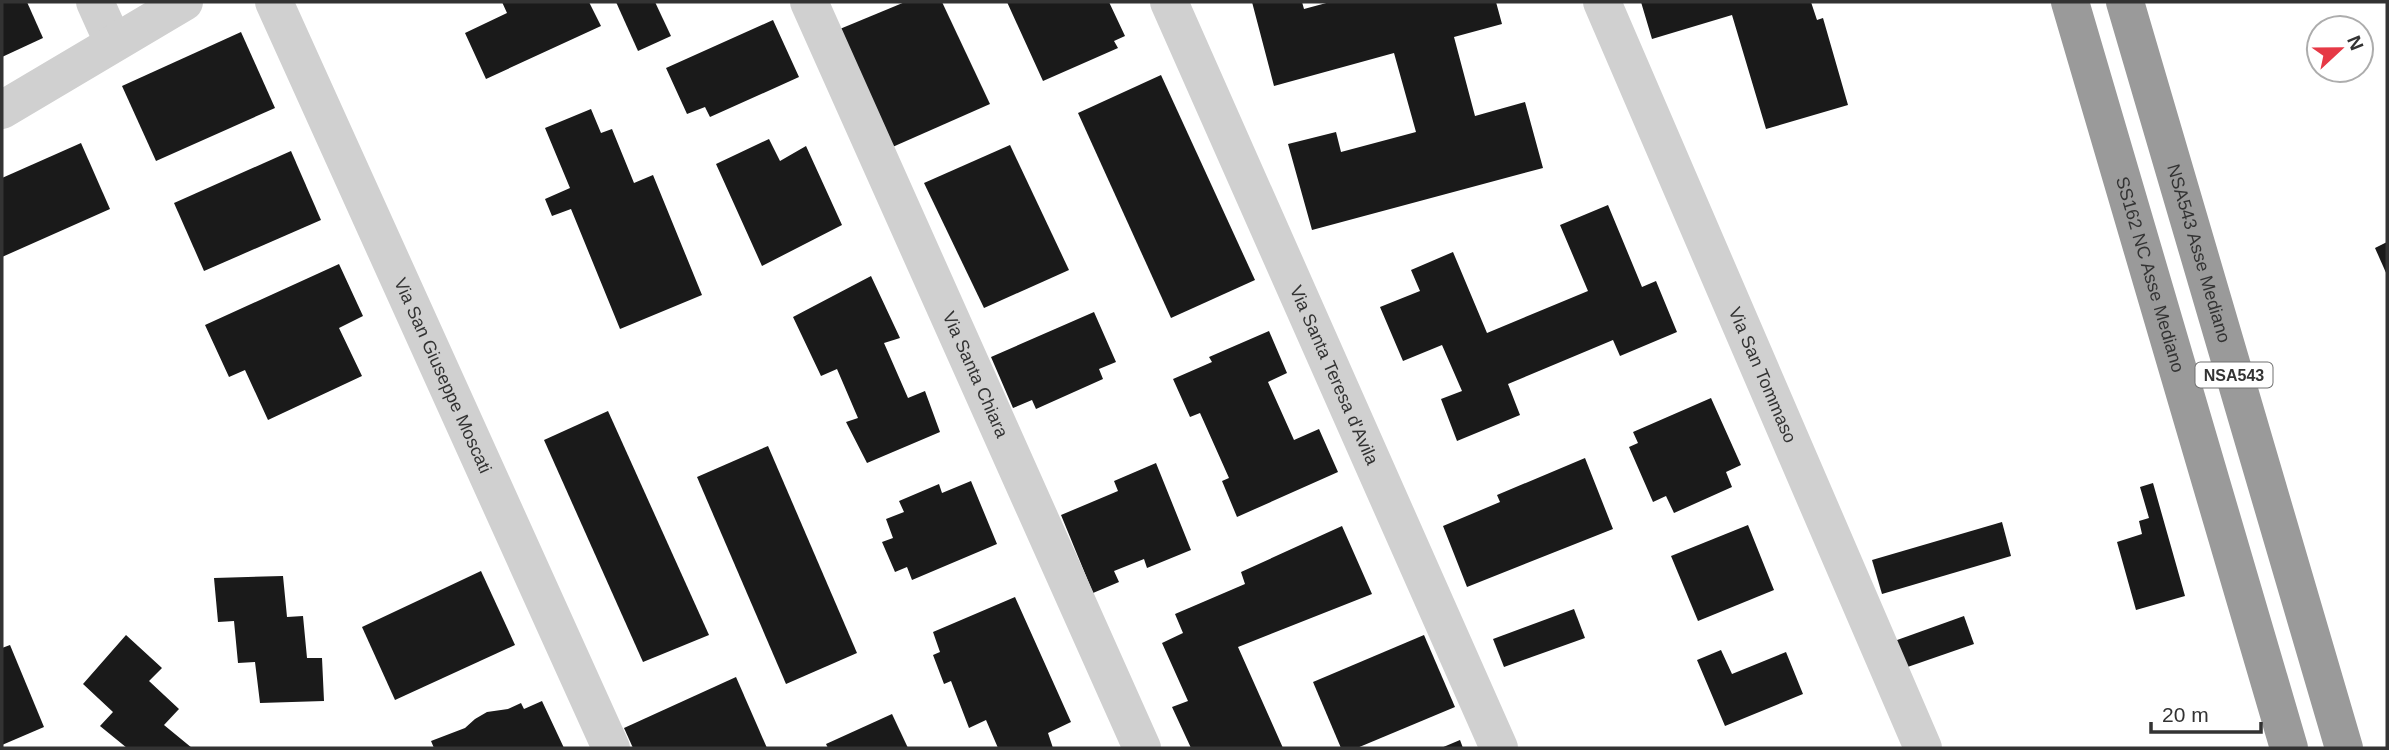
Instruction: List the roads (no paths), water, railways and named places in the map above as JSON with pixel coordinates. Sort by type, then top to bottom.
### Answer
[{"type":"highway","name":"SS162 NC Asse Mediano","points":[[2070,2],[2289,748]]},
{"type":"highway","name":"NSA543 Asse Mediano","points":[[2125,2],[2344,748]]},
{"type":"street","points":[[95,2],[113,42]]},
{"type":"street","points":[[2,110],[184,2]]},
{"type":"street","name":"Via San Giuseppe Moscati","points":[[274,2],[611,748]]},
{"type":"street","name":"Via Santa Chiara","points":[[809,2],[1142,748]]},
{"type":"street","name":"Via Santa Teresa d'Avila","points":[[1169,2],[1499,748]]},
{"type":"street","name":"Via San Tommaso","points":[[1602,2],[1923,748]]}]
